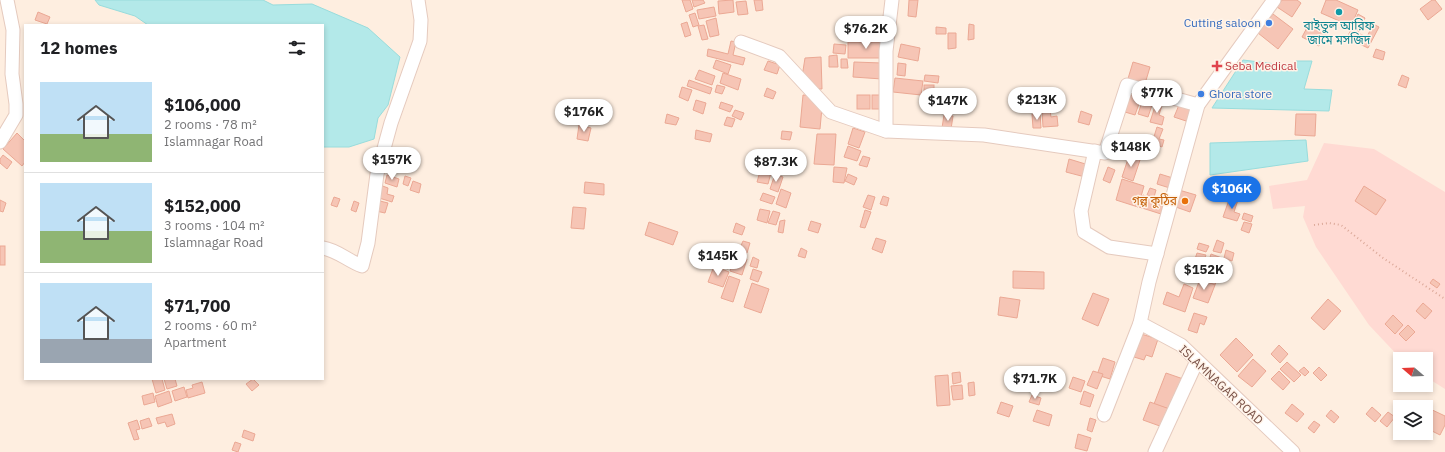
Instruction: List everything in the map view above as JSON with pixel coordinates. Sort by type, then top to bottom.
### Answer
[{"type":"street","points":[[0,142],[20,115],[12,74],[13,30],[7,0]]},
{"type":"street","points":[[324,248],[330,249],[351,262],[362,266],[368,243],[379,167],[391,123],[420,41],[421,20],[418,0]]},
{"type":"street","points":[[886,131],[886,51],[892,0]]},
{"type":"street","points":[[1104,415],[1140,323],[1157,254],[1198,105],[1274,0]]},
{"type":"street","points":[[741,42],[779,56],[831,112],[886,131],[984,134],[1105,153],[1127,85],[1198,105]]},
{"type":"street","points":[[1095,151],[1081,211],[1084,232],[1109,247],[1157,254]]},
{"type":"street","name":"ISLAMNAGAR ROAD","points":[[1140,323],[1181,346],[1293,452]]},
{"type":"street","points":[[1155,452],[1197,361]]},
{"type":"path","points":[[1314,225],[1329,223],[1342,225],[1383,258],[1445,299]]},
{"type":"shaded area","points":[[1324,143],[1374,149],[1445,192],[1445,389],[1433,381],[1433,352],[1394,352],[1369,325],[1316,247],[1303,217],[1305,206],[1273,209],[1269,186],[1307,180]]},
{"type":"water","points":[[95,0],[263,0],[273,5],[312,4],[368,28],[400,57],[388,105],[378,118],[374,139],[349,147],[324,147],[324,24],[147,24],[135,16],[99,5]]},
{"type":"water","points":[[1243,60],[1276,64],[1291,68],[1296,61],[1312,61],[1304,89],[1332,90],[1329,111],[1212,108]]},
{"type":"water","points":[[1306,140],[1308,161],[1210,175],[1210,143]]},
{"type":"building","points":[[682,0],[690,0],[693,9],[686,12]]},
{"type":"building","points":[[692,0],[703,0],[705,3],[694,7]]},
{"type":"building","points":[[733,0],[734,12],[719,14],[718,1]]},
{"type":"building","points":[[754,0],[762,0],[763,10],[756,11]]},
{"type":"building","points":[[909,0],[918,0],[916,17],[908,16]]},
{"type":"building","points":[[1282,0],[1297,0],[1301,3],[1292,17],[1277,7]]},
{"type":"building","name":"বাইতুল আরিফ জামে মসজিদ","points":[[1326,0],[1336,0],[1358,10],[1351,26],[1321,13]]},
{"type":"building","points":[[1432,0],[1435,0],[1442,9],[1428,20],[1420,9]]},
{"type":"building","points":[[746,1],[748,14],[738,15],[736,2]]},
{"type":"building","points":[[714,7],[716,16],[699,19],[697,10]]},
{"type":"building","points":[[38,12],[50,17],[47,24],[35,20]]},
{"type":"building","points":[[695,13],[699,25],[693,27],[689,15]]},
{"type":"building","points":[[1273,14],[1293,29],[1278,49],[1258,33]]},
{"type":"building","points":[[1358,14],[1365,18],[1358,33],[1367,37],[1373,24],[1379,27],[1368,48],[1347,38]]},
{"type":"building","points":[[716,18],[719,35],[710,37],[706,21]]},
{"type":"building","points":[[687,22],[691,35],[685,37],[681,24]]},
{"type":"building","points":[[969,24],[974,25],[974,39],[968,40]]},
{"type":"building","points":[[1309,24],[1326,34],[1319,46],[1302,37]]},
{"type":"building","points":[[704,25],[708,39],[702,40],[698,26]]},
{"type":"building","points":[[936,27],[946,28],[946,34],[936,34]]},
{"type":"building","points":[[948,33],[956,33],[956,48],[948,49]]},
{"type":"building","points":[[731,41],[736,42],[733,55],[745,58],[743,65],[707,56],[708,49],[728,54]]},
{"type":"building","points":[[848,42],[883,42],[883,58],[848,58]]},
{"type":"building","points":[[834,44],[846,45],[845,54],[833,53]]},
{"type":"building","points":[[901,44],[920,48],[918,61],[898,57]]},
{"type":"building","points":[[1376,49],[1385,52],[1383,60],[1373,57]]},
{"type":"building","points":[[837,55],[838,67],[829,67],[829,56]]},
{"type":"building","points":[[821,57],[822,89],[813,89],[802,77],[805,58]]},
{"type":"building","points":[[841,59],[847,59],[848,68],[841,68]]},
{"type":"building","points":[[716,60],[731,65],[728,74],[713,68]]},
{"type":"building","points":[[768,61],[780,65],[777,74],[764,70]]},
{"type":"building","points":[[854,62],[882,63],[882,79],[853,77]]},
{"type":"building","points":[[1133,62],[1150,67],[1144,87],[1127,82]]},
{"type":"building","points":[[898,63],[906,64],[905,76],[897,75]]},
{"type":"building","points":[[699,70],[715,76],[712,85],[695,79]]},
{"type":"building","points":[[723,73],[741,79],[738,90],[720,83]]},
{"type":"building","points":[[925,75],[939,76],[938,83],[924,81]]},
{"type":"building","points":[[1402,75],[1409,78],[1406,88],[1398,85]]},
{"type":"building","points":[[895,78],[923,81],[921,95],[893,92]]},
{"type":"building","points":[[689,80],[712,88],[710,94],[687,86]]},
{"type":"building","points":[[717,85],[725,87],[722,94],[715,92]]},
{"type":"building","points":[[924,85],[934,85],[934,95],[924,95]]},
{"type":"building","points":[[682,87],[692,90],[688,101],[679,97]]},
{"type":"building","points":[[767,88],[776,92],[773,99],[764,96]]},
{"type":"building","points":[[803,95],[823,96],[820,129],[800,127]]},
{"type":"building","points":[[857,95],[870,95],[870,109],[857,109]]},
{"type":"building","points":[[872,95],[883,95],[883,109],[872,109]]},
{"type":"building","points":[[1130,95],[1141,98],[1135,115],[1125,112]]},
{"type":"building","points":[[944,99],[958,100],[957,113],[943,112]]},
{"type":"building","points":[[1143,99],[1153,102],[1148,117],[1138,114]]},
{"type":"building","points":[[696,100],[706,103],[703,114],[693,110]]},
{"type":"building","points":[[1157,100],[1163,102],[1159,115],[1164,117],[1162,125],[1150,122]]},
{"type":"building","points":[[721,102],[733,106],[730,112],[719,108]]},
{"type":"building","points":[[1179,105],[1194,110],[1189,122],[1174,117]]},
{"type":"building","points":[[735,110],[744,113],[741,120],[732,116]]},
{"type":"building","points":[[1050,110],[1051,117],[1057,116],[1058,126],[1043,127],[1042,111]]},
{"type":"building","points":[[1081,111],[1092,115],[1089,125],[1078,122]]},
{"type":"building","points":[[1040,113],[1041,128],[1033,128],[1032,114]]},
{"type":"building","points":[[667,114],[679,118],[676,125],[665,123]]},
{"type":"building","points":[[1296,114],[1316,114],[1315,136],[1295,135]]},
{"type":"building","points":[[944,115],[953,116],[951,129],[942,128]]},
{"type":"building","points":[[727,117],[735,119],[732,127],[724,125]]},
{"type":"building","points":[[579,125],[591,128],[588,141],[577,139]]},
{"type":"building","points":[[1157,127],[1163,129],[1159,139],[1164,140],[1162,147],[1152,143]]},
{"type":"building","points":[[853,128],[865,132],[859,148],[848,144]]},
{"type":"building","points":[[696,130],[712,134],[710,142],[695,139]]},
{"type":"building","points":[[782,131],[792,132],[790,140],[781,139]]},
{"type":"building","points":[[17,133],[24,140],[24,163],[22,166],[3,149]]},
{"type":"building","points":[[817,134],[836,134],[834,165],[814,164]]},
{"type":"building","points":[[848,146],[861,151],[857,161],[844,157]]},
{"type":"building","points":[[3,155],[12,162],[7,169],[0,163],[0,159]]},
{"type":"building","points":[[863,156],[870,158],[867,167],[859,165]]},
{"type":"building","points":[[1129,156],[1140,160],[1133,181],[1122,177]]},
{"type":"building","points":[[1069,159],[1092,166],[1089,178],[1066,172]]},
{"type":"building","points":[[834,167],[847,168],[844,183],[833,182]]},
{"type":"building","points":[[1108,167],[1115,170],[1110,183],[1103,180]]},
{"type":"building","points":[[761,168],[772,169],[768,184],[757,182]]},
{"type":"building","points":[[775,174],[783,177],[778,192],[770,189]]},
{"type":"building","points":[[848,174],[857,178],[854,185],[845,181]]},
{"type":"building","points":[[1160,174],[1176,179],[1173,189],[1157,184]]},
{"type":"building","points":[[387,175],[399,179],[397,187],[385,183]]},
{"type":"building","points":[[405,176],[411,178],[408,186],[403,184]]},
{"type":"building","points":[[1122,179],[1144,186],[1138,207],[1116,200]]},
{"type":"building","points":[[413,181],[421,184],[419,193],[410,190]]},
{"type":"building","points":[[585,182],[604,184],[604,195],[584,193]]},
{"type":"building","points":[[380,185],[388,188],[387,194],[394,196],[392,202],[376,197]]},
{"type":"building","points":[[1364,186],[1386,200],[1376,215],[1355,201]]},
{"type":"building","points":[[1150,188],[1156,190],[1154,197],[1147,195]]},
{"type":"building","points":[[781,189],[791,193],[786,208],[776,204]]},
{"type":"building","name":"গল্প কুঠির","points":[[1179,190],[1196,195],[1190,212],[1173,206]]},
{"type":"building","points":[[763,193],[775,197],[772,204],[760,200]]},
{"type":"building","points":[[868,195],[875,197],[871,210],[863,207]]},
{"type":"building","points":[[1143,195],[1164,202],[1161,214],[1139,207]]},
{"type":"building","points":[[883,196],[889,198],[887,206],[880,204]]},
{"type":"building","points":[[334,197],[340,199],[337,207],[331,205]]},
{"type":"building","points":[[1230,197],[1238,200],[1234,212],[1240,214],[1237,221],[1223,217]]},
{"type":"building","points":[[0,200],[6,203],[3,212],[0,211]]},
{"type":"building","points":[[354,201],[359,203],[356,212],[351,210]]},
{"type":"building","points":[[380,201],[388,203],[385,213],[376,211]]},
{"type":"building","points":[[573,207],[586,208],[584,229],[571,228]]},
{"type":"building","points":[[760,209],[770,211],[767,223],[757,220]]},
{"type":"building","points":[[865,210],[871,212],[865,228],[860,227]]},
{"type":"building","points":[[773,211],[780,213],[776,225],[768,223]]},
{"type":"building","points":[[1244,213],[1253,216],[1251,222],[1242,219]]},
{"type":"building","points":[[785,220],[783,233],[778,232],[780,221]]},
{"type":"building","points":[[811,221],[821,224],[818,233],[808,230]]},
{"type":"building","points":[[649,222],[678,232],[673,245],[645,235]]},
{"type":"building","points":[[1244,222],[1252,224],[1249,233],[1241,230]]},
{"type":"building","points":[[736,223],[745,227],[742,235],[733,232]]},
{"type":"building","points":[[876,238],[886,241],[882,253],[872,249]]},
{"type":"building","points":[[1217,240],[1224,243],[1221,253],[1213,251]]},
{"type":"building","points":[[743,241],[750,243],[747,253],[739,250]]},
{"type":"building","points":[[1199,243],[1209,246],[1206,252],[1197,249]]},
{"type":"building","points":[[0,246],[5,246],[5,265],[0,265]]},
{"type":"building","points":[[726,246],[735,250],[728,269],[719,266]]},
{"type":"building","points":[[801,248],[807,251],[805,258],[798,256]]},
{"type":"building","points":[[1226,250],[1234,253],[1232,261],[1224,258]]},
{"type":"building","points":[[1197,253],[1206,255],[1202,265],[1194,262]]},
{"type":"building","points":[[1211,254],[1222,258],[1219,267],[1208,264]]},
{"type":"building","points":[[736,255],[747,259],[742,275],[730,271]]},
{"type":"building","points":[[753,257],[759,260],[757,268],[750,266]]},
{"type":"building","points":[[714,266],[729,272],[723,287],[708,282]]},
{"type":"building","points":[[1207,268],[1219,272],[1215,285],[1203,281]]},
{"type":"building","points":[[753,269],[762,272],[758,282],[750,279]]},
{"type":"building","points":[[1013,271],[1044,272],[1044,289],[1013,288]]},
{"type":"building","points":[[729,276],[740,280],[733,302],[721,298]]},
{"type":"building","points":[[1200,279],[1215,285],[1208,303],[1193,298]]},
{"type":"building","points":[[1433,279],[1440,284],[1437,288],[1430,283]]},
{"type":"building","points":[[752,283],[769,289],[761,313],[744,307]]},
{"type":"building","points":[[1184,284],[1193,288],[1185,312],[1163,304],[1167,292],[1179,297]]},
{"type":"building","points":[[1093,293],[1109,299],[1098,326],[1082,319]]},
{"type":"building","points":[[1000,297],[1020,300],[1017,318],[998,315]]},
{"type":"building","points":[[1328,299],[1341,311],[1324,330],[1311,318]]},
{"type":"building","points":[[1423,303],[1432,311],[1425,319],[1416,311]]},
{"type":"building","points":[[1194,313],[1207,317],[1204,325],[1200,323],[1197,333],[1188,330]]},
{"type":"building","points":[[1393,315],[1403,325],[1395,334],[1385,324]]},
{"type":"building","points":[[1408,325],[1415,332],[1406,341],[1399,334]]},
{"type":"building","points":[[1141,334],[1158,339],[1152,357],[1146,355],[1144,360],[1134,357]]},
{"type":"building","points":[[1236,338],[1253,355],[1237,372],[1220,355]]},
{"type":"building","points":[[1279,345],[1288,354],[1280,363],[1271,354]]},
{"type":"building","points":[[1103,358],[1115,362],[1110,379],[1097,375]]},
{"type":"building","points":[[1253,359],[1266,371],[1252,387],[1238,376]]},
{"type":"building","points":[[1287,362],[1301,375],[1294,382],[1280,369]]},
{"type":"building","points":[[1304,367],[1309,372],[1305,376],[1299,371]]},
{"type":"building","points":[[1319,367],[1327,375],[1321,381],[1313,373]]},
{"type":"building","points":[[1093,371],[1103,374],[1097,389],[1087,385]]},
{"type":"building","points":[[1279,371],[1290,382],[1283,390],[1271,379]]},
{"type":"building","points":[[960,372],[961,382],[953,384],[952,373]]},
{"type":"building","points":[[1166,373],[1189,381],[1178,412],[1154,404]]},
{"type":"building","points":[[948,375],[950,405],[937,406],[935,376]]},
{"type":"building","points":[[1073,377],[1085,381],[1081,392],[1069,388]]},
{"type":"building","points":[[152,380],[162,380],[165,390],[156,393]]},
{"type":"building","points":[[164,380],[175,380],[177,386],[167,389]]},
{"type":"building","points":[[254,380],[259,385],[252,391],[246,384]]},
{"type":"building","points":[[202,382],[205,393],[188,398],[186,390],[193,388],[192,385]]},
{"type":"building","points":[[974,382],[975,395],[969,396],[968,383]]},
{"type":"building","points":[[962,385],[963,399],[953,400],[951,386]]},
{"type":"building","points":[[184,387],[187,397],[175,401],[172,391]]},
{"type":"building","points":[[169,391],[172,402],[158,407],[155,396]]},
{"type":"building","points":[[1084,391],[1094,395],[1090,407],[1080,404]]},
{"type":"building","points":[[153,393],[155,402],[144,405],[142,396]]},
{"type":"building","points":[[1032,395],[1041,398],[1039,405],[1029,402]]},
{"type":"building","points":[[1001,402],[1013,406],[1009,417],[997,413]]},
{"type":"building","points":[[1150,402],[1178,412],[1171,430],[1143,420]]},
{"type":"building","points":[[1292,404],[1304,414],[1297,422],[1285,413]]},
{"type":"building","points":[[1372,407],[1381,415],[1375,422],[1366,414]]},
{"type":"building","points":[[1037,410],[1052,415],[1049,426],[1033,421]]},
{"type":"building","points":[[1331,410],[1339,417],[1334,423],[1326,416]]},
{"type":"building","points":[[1433,410],[1445,416],[1445,425],[1440,435],[1433,432]]},
{"type":"building","points":[[1388,412],[1393,416],[1393,420],[1387,427],[1380,421]]},
{"type":"building","points":[[172,414],[175,424],[167,427],[165,422],[158,424],[156,418]]},
{"type":"building","points":[[149,418],[152,426],[142,429],[140,421]]},
{"type":"building","points":[[1090,418],[1096,420],[1092,432],[1087,430]]},
{"type":"building","points":[[137,420],[140,429],[136,430],[139,439],[134,440],[128,423]]},
{"type":"building","points":[[1314,421],[1320,425],[1314,433],[1308,428]]},
{"type":"building","points":[[244,430],[255,434],[253,441],[242,437]]},
{"type":"building","points":[[1078,434],[1091,438],[1087,451],[1075,448]]},
{"type":"building","points":[[235,442],[241,444],[238,452],[232,450]]},
{"type":"place","name":"বাইতুল আরিফ জামে মসজিদ","points":[[1339,12]]},
{"type":"place","name":"Cutting saloon","points":[[1269,23]]},
{"type":"place","name":"Seba Medical","points":[[1217,66]]},
{"type":"place","name":"Ghora store","points":[[1201,94]]},
{"type":"place","name":"গল্প কুঠির","points":[[1185,201]]}]
